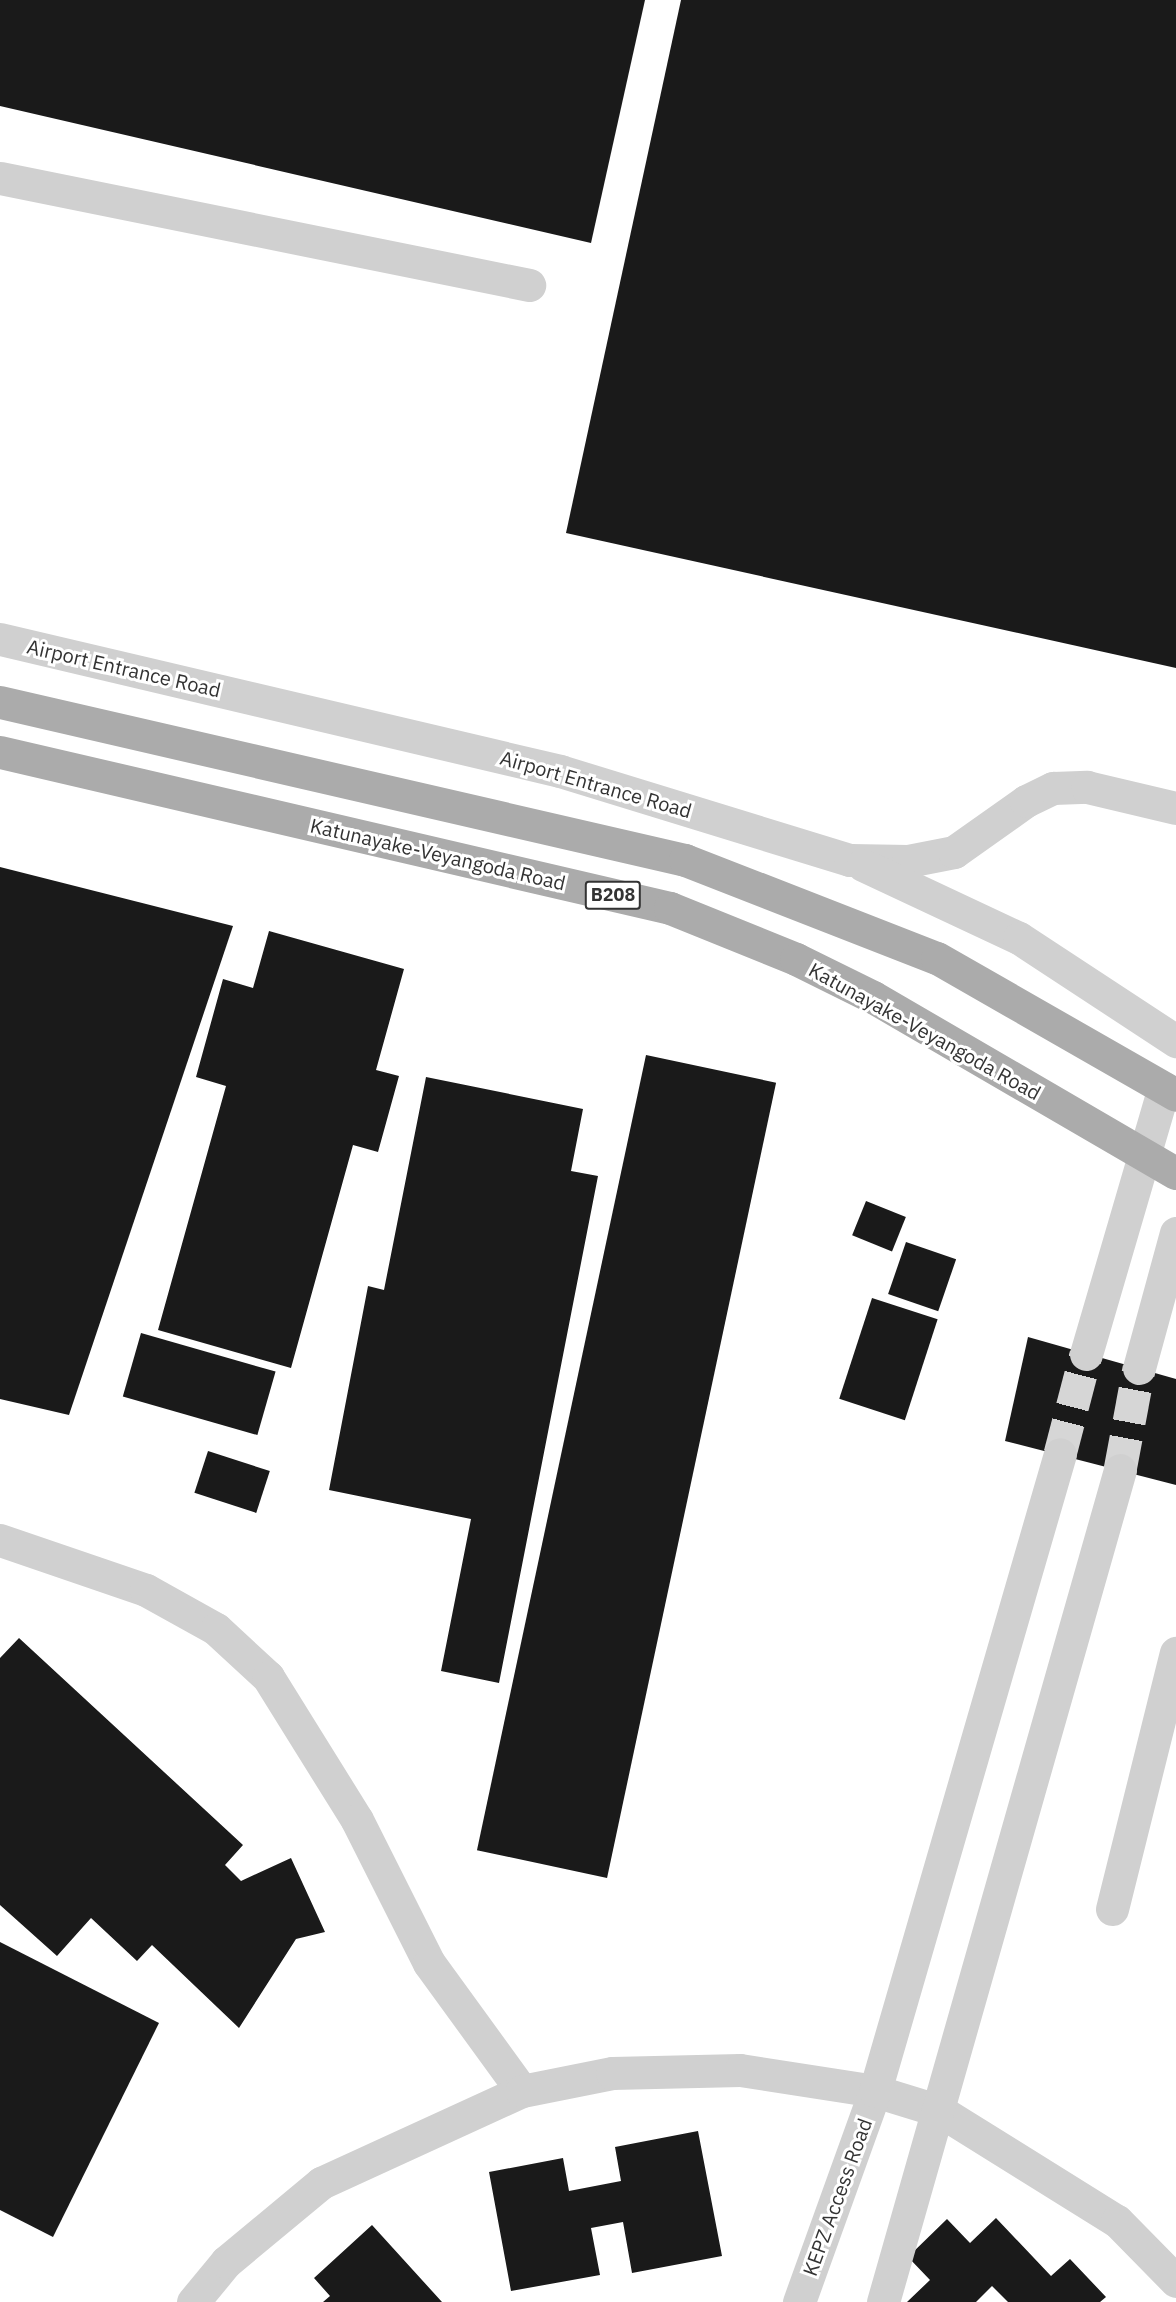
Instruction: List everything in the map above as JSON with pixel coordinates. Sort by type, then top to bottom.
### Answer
[{"type":"main road","name":"B208","points":[[0,702],[685,860],[937,958],[1170,1091]]},
{"type":"main road","name":"Katunayake-Veyangoda Road","points":[[0,752],[670,908],[796,959],[873,997],[1176,1173]]},
{"type":"lane","points":[[0,178],[529,285]]},
{"type":"lane","name":"Airport Entrance Road","points":[[0,639],[560,771],[850,860],[908,861],[954,852],[1026,801],[1053,788],[1087,787],[1176,808]]},
{"type":"lane","points":[[850,860],[1019,938],[1176,1041]]},
{"type":"lane","points":[[1086,1354],[1145,1156],[1170,1091]]},
{"type":"lane","points":[[1139,1368],[1176,1233]]},
{"type":"lane","name":"KEPZ Access Road","points":[[799,2302],[875,2091],[1060,1454]]},
{"type":"lane","points":[[883,2302],[1120,1470]]},
{"type":"lane","points":[[0,1540],[146,1590],[216,1629],[268,1677],[357,1820],[429,1963],[522,2091]]},
{"type":"lane","points":[[1112,1909],[1176,1653]]},
{"type":"lane","points":[[193,2302],[226,2262],[321,2183],[522,2091],[612,2073],[740,2070],[875,2091],[939,2110],[1117,2221],[1176,2281]]},
{"type":"building","points":[[0,0],[645,0],[591,243],[0,106]]},
{"type":"building","points":[[681,0],[1176,0],[1176,668],[566,533]]},
{"type":"building","points":[[0,867],[233,926],[69,1415],[0,1399]]},
{"type":"building","points":[[269,931],[404,969],[376,1070],[399,1076],[378,1152],[353,1145],[291,1368],[158,1330],[226,1086],[196,1077],[223,979],[253,988]]},
{"type":"building","points":[[646,1055],[776,1083],[607,1878],[477,1850]]},
{"type":"building","points":[[426,1077],[583,1109],[571,1171],[598,1176],[499,1683],[441,1671],[471,1519],[329,1490],[368,1286],[384,1290]]},
{"type":"building","points":[[866,1201],[906,1217],[892,1251],[852,1235]]},
{"type":"building","points":[[906,1242],[956,1259],[938,1311],[888,1294]]},
{"type":"building","points":[[872,1298],[938,1319],[905,1420],[839,1399]]},
{"type":"building","points":[[141,1333],[276,1372],[257,1435],[123,1396]]},
{"type":"building","points":[[1028,1337],[1176,1379],[1176,1485],[1005,1441]]},
{"type":"building","points":[[208,1451],[270,1471],[256,1513],[194,1493]]},
{"type":"building","points":[[19,1638],[243,1845],[225,1865],[241,1881],[291,1858],[325,1932],[296,1939],[239,2028],[152,1945],[137,1961],[91,1918],[57,1956],[0,1905],[0,1658]]},
{"type":"building","points":[[0,1942],[159,2023],[53,2237],[0,2210]]},
{"type":"building","points":[[698,2131],[722,2256],[632,2273],[623,2222],[591,2228],[600,2275],[511,2291],[489,2172],[563,2158],[569,2191],[621,2181],[615,2147]]},
{"type":"building","points":[[996,2218],[1051,2276],[1070,2259],[1106,2297],[1100,2302],[1008,2302],[992,2286],[976,2302],[907,2302],[930,2280],[908,2257],[947,2219],[970,2243]]},
{"type":"building","points":[[372,2225],[442,2302],[323,2302],[330,2296],[314,2278]]},
{"type":"tunnel","points":[[1060,1454],[1086,1354]]},
{"type":"tunnel","points":[[1120,1470],[1139,1368]]}]
